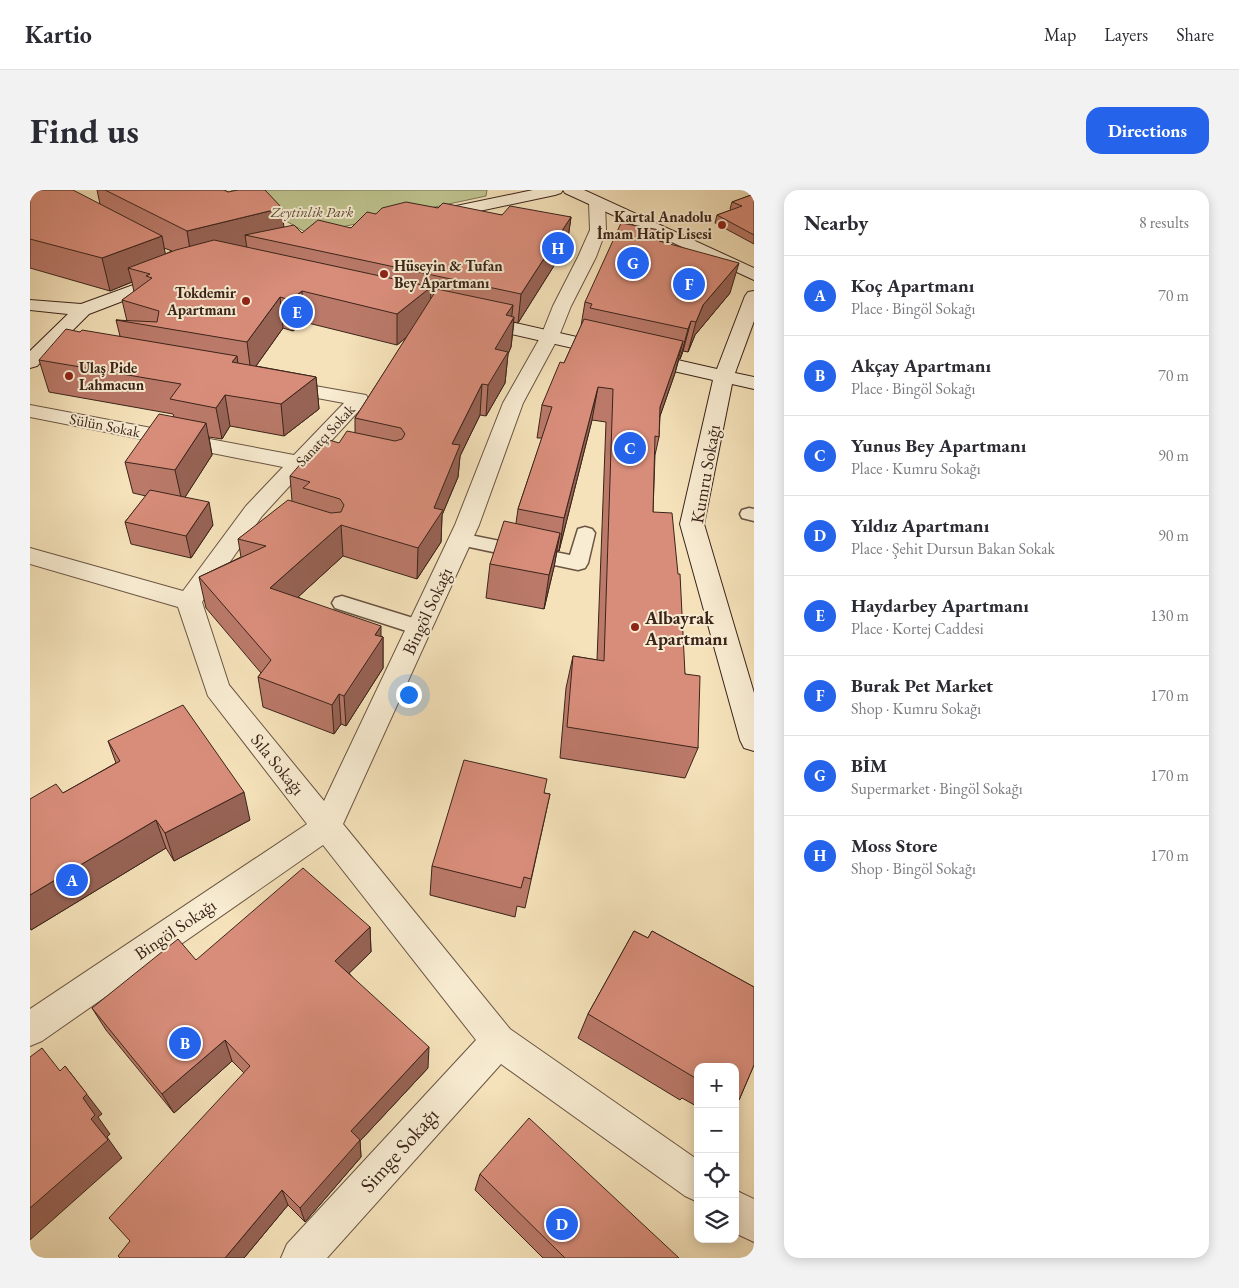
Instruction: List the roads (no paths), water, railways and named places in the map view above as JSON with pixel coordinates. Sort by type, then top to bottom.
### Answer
[{"type":"street","points":[[419,218],[555,190]]},
{"type":"street","points":[[570,190],[754,275]]},
{"type":"street","name":"Bingöl Sokağı","points":[[30,1029],[327,826],[460,539],[513,403],[550,336],[562,306],[587,257],[598,230],[598,202]]},
{"type":"street","points":[[30,305],[83,310],[178,266]]},
{"type":"street","name":"Kumru Sokağı","points":[[754,296],[724,377],[692,524],[754,740]]},
{"type":"street","points":[[30,362],[57,348],[83,310]]},
{"type":"street","points":[[462,316],[754,383]]},
{"type":"street","name":"Sanatçı Sokak","points":[[189,601],[359,399],[261,383]]},
{"type":"street","name":"Sülün Sokak","points":[[30,411],[314,454]]},
{"type":"street","points":[[30,556],[189,601]]},
{"type":"street","name":"Sıla Sokağı","points":[[189,601],[217,689],[498,1041],[694,1180]]},
{"type":"street","name":"Simge Sokağı","points":[[301,1258],[498,1041]]},
{"type":"street","points":[[739,1212],[754,1223]]},
{"type":"lane","points":[[460,539],[578,563],[585,533]]},
{"type":"lane","points":[[342,603],[419,627]]},
{"type":"place","name":"Kartal Anadolu İmam Hatip Lisesi","points":[[722,225]]},
{"type":"place","name":"Moss Store","points":[[558,248]]},
{"type":"place","name":"BİM","points":[[633,263]]},
{"type":"place","name":"Hüseyin & Tufan Bey Apartmanı","points":[[384,274]]},
{"type":"place","name":"Burak Pet Market","points":[[689,284]]},
{"type":"place","name":"Tokdemir Apartmanı","points":[[246,301]]},
{"type":"place","name":"Haydarbey Apartmanı","points":[[297,312]]},
{"type":"place","name":"Ulaş Pide Lahmacun","points":[[69,376]]},
{"type":"place","name":"Yunus Bey Apartmanı","points":[[630,448]]},
{"type":"place","name":"Albayrak Apartmanı","points":[[635,627]]},
{"type":"place","name":"Koç Apartmanı","points":[[72,880]]},
{"type":"place","name":"Akçay Apartmanı","points":[[185,1043]]},
{"type":"place","name":"Yıldız Apartmanı","points":[[562,1224]]},
{"type":"park label","name":"Zeytinlik Park","points":[[312,211]]}]
